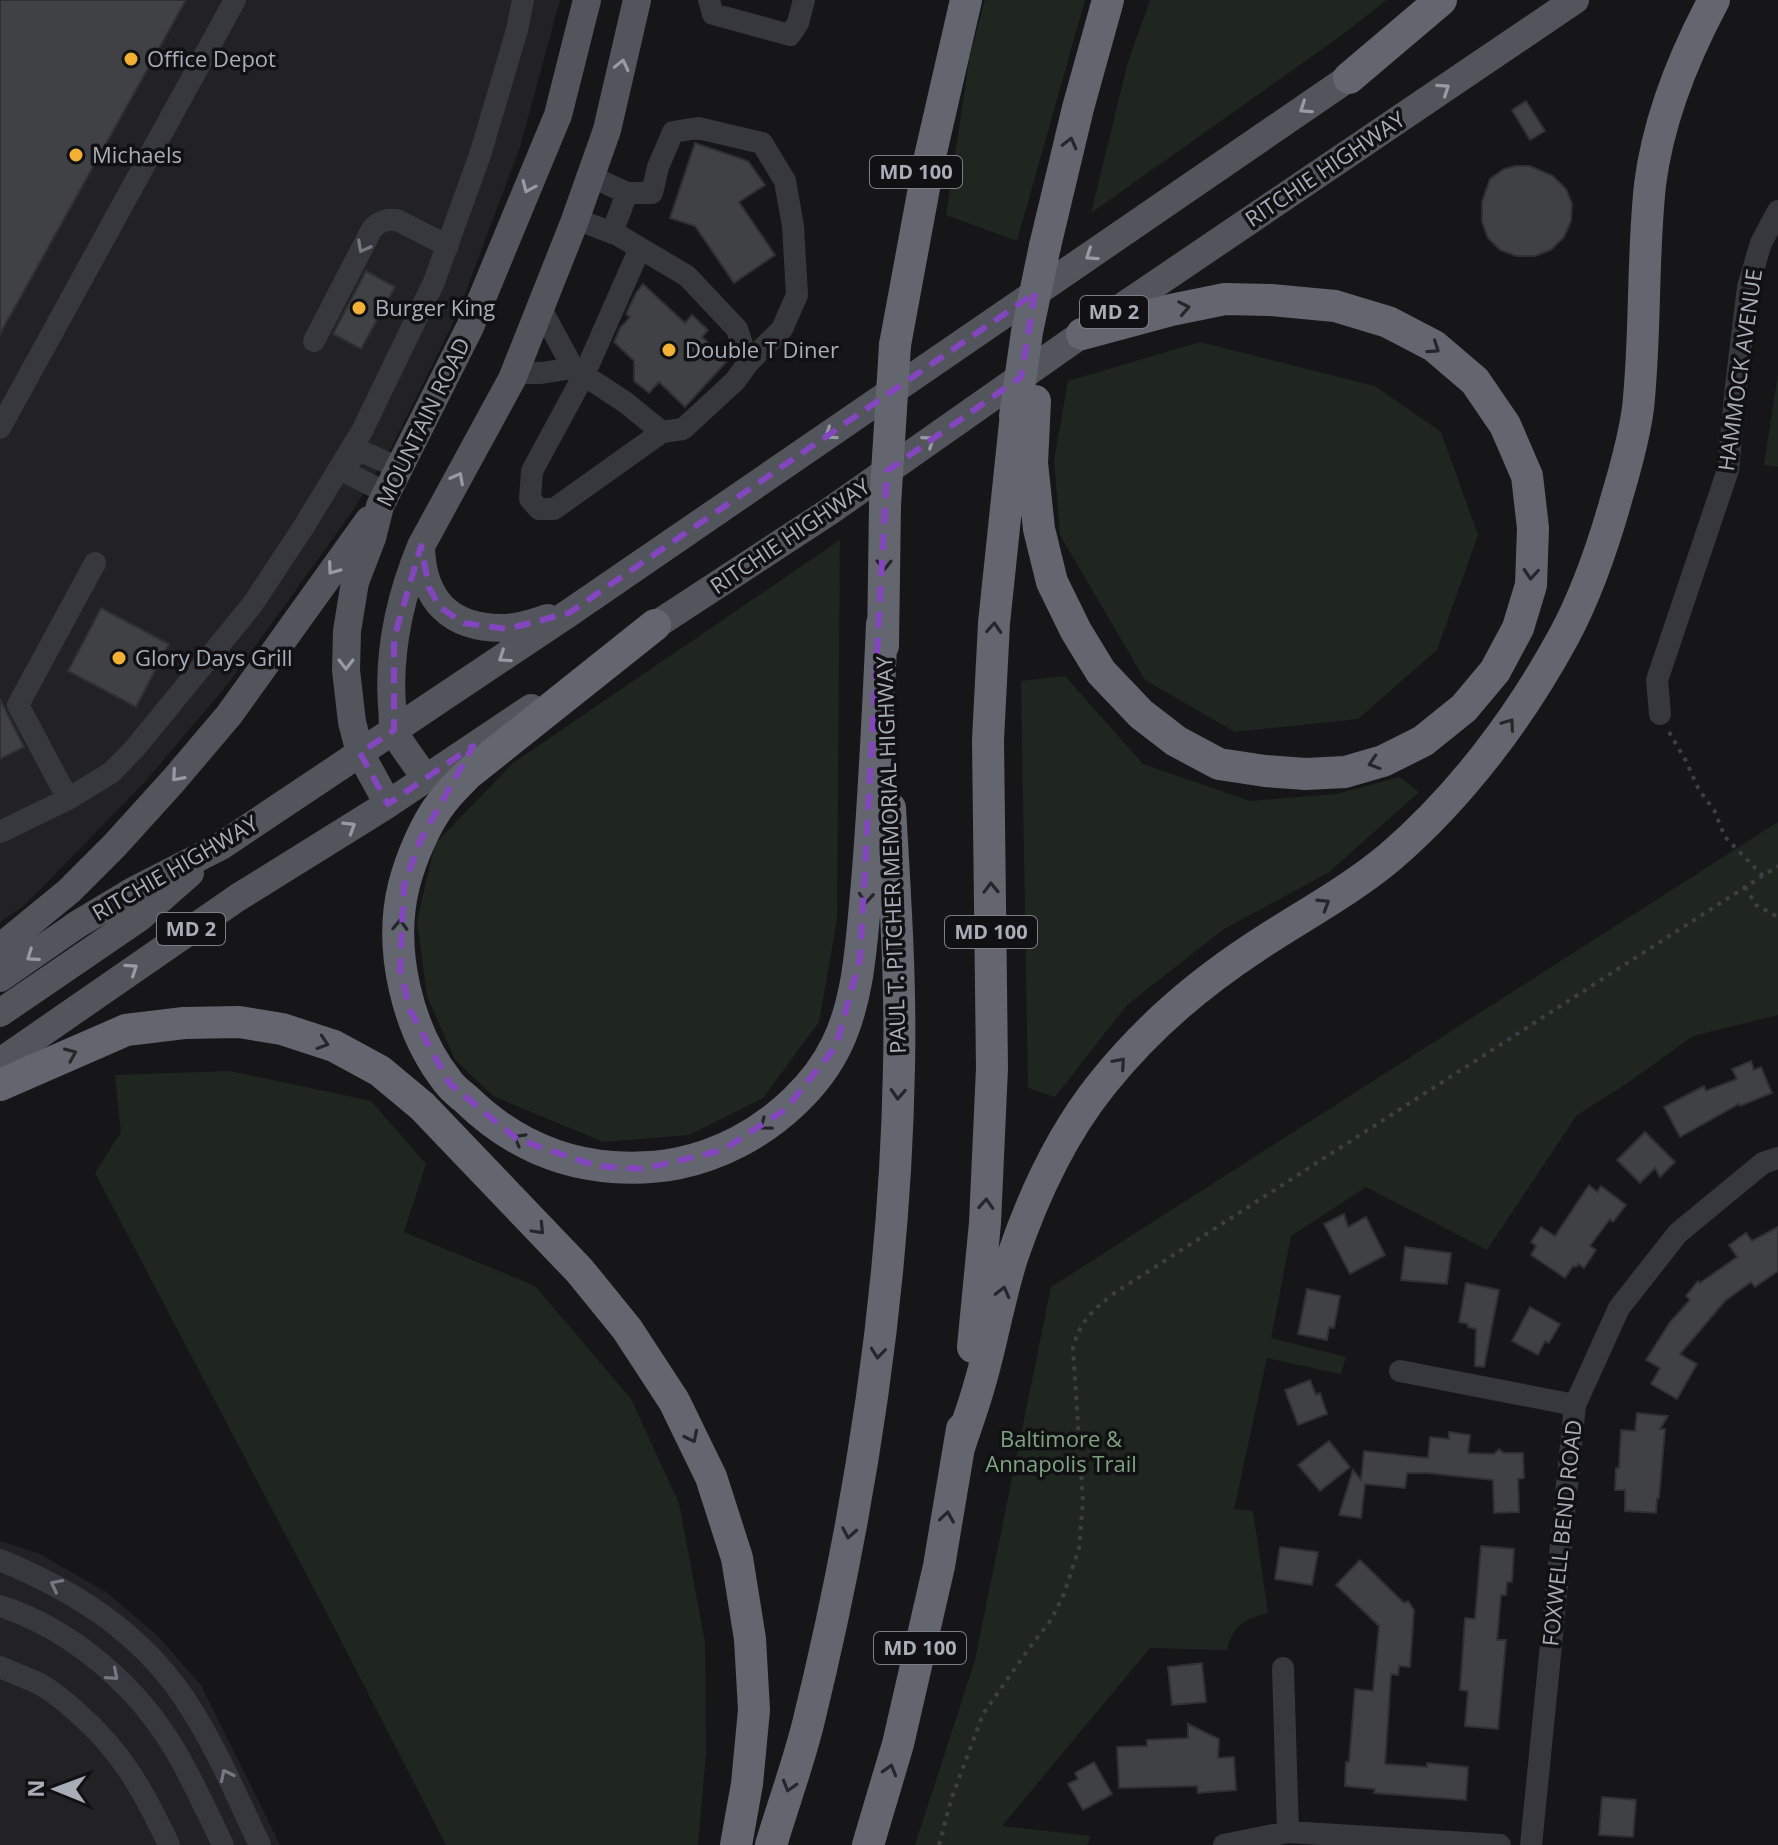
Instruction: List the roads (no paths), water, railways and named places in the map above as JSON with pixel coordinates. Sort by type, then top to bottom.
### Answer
[{"type":"highway","name":"PAUL T. PITCHER MEMORIAL HIGHWAY","points":[[771,1845],[807,1726],[846,1552],[876,1375],[892,1221],[899,1067],[898,933],[886,750],[882,624],[885,505],[895,345],[917,159],[947,0]]},
{"type":"highway","points":[[895,345],[929,161],[966,0]]},
{"type":"highway","name":"MD 100","points":[[868,1845],[898,1744],[939,1566],[969,1381],[985,1223],[992,1068],[988,740],[994,623],[1025,409],[1027,332],[1078,108],[1108,0]]},
{"type":"highway","points":[[1349,78],[1441,0]]},
{"type":"highway","points":[[959,1448],[980,1382],[1011,1260],[1034,1200],[1061,1143],[1101,1086],[1150,1029],[1203,984],[1333,899],[1390,856],[1438,811],[1525,701],[1565,634],[1600,556],[1624,476],[1637,413],[1649,198],[1660,135],[1675,84],[1714,0]]},
{"type":"highway","points":[[1025,409],[1039,529],[1052,582],[1101,672],[1141,714],[1176,741],[1219,764],[1306,774],[1345,772],[1383,761],[1423,741],[1464,708],[1495,671],[1518,628],[1531,585],[1533,528],[1527,476],[1505,425],[1475,381],[1434,346],[1388,322],[1335,306],[1271,300],[1225,299],[1082,334]]},
{"type":"highway","points":[[655,625],[468,774],[441,803],[420,841],[404,885],[399,921],[400,970],[410,1010],[428,1050],[449,1083],[483,1115],[517,1139],[553,1155],[596,1166],[643,1169],[687,1162],[723,1150],[757,1132],[786,1109],[815,1078],[836,1046],[851,1009],[860,959],[872,832],[882,624]]},
{"type":"highway","points":[[0,1085],[126,1030],[184,1023],[239,1022],[282,1029],[334,1046],[380,1071],[422,1106],[579,1270],[627,1329],[674,1401],[711,1477],[737,1558],[750,1639],[754,1710],[747,1784],[736,1845]]},
{"type":"main road","name":"MOUNTAIN ROAD","points":[[388,804],[360,753],[348,697],[347,631],[355,582],[388,489],[470,327],[558,115],[587,0]]},
{"type":"main road","points":[[425,778],[394,730],[391,686],[399,614],[421,546],[515,373],[576,219],[607,130],[637,0]]},
{"type":"main road","name":"RITCHIE HIGHWAY","points":[[0,978],[78,924],[133,891],[221,846],[360,753],[569,613],[1461,0]]},
{"type":"main road","name":"RITCHIE HIGHWAY","points":[[0,1062],[237,898],[388,804],[830,511],[1082,334],[1575,0]]},
{"type":"main road","points":[[0,951],[2,946],[69,891],[115,845],[229,715],[388,489]]},
{"type":"main road","points":[[421,546],[422,570],[429,588],[441,608],[464,623],[507,629],[569,613]]},
{"type":"main road","points":[[0,1013],[139,918],[221,846]]},
{"type":"street","points":[[0,428],[235,0]]},
{"type":"street","points":[[0,832],[68,799],[112,772],[136,747],[269,581],[346,459],[434,282],[448,246],[501,87],[523,0]]},
{"type":"street","points":[[709,0],[713,14],[790,35],[798,23],[804,0]]},
{"type":"street","points":[[590,176],[627,193],[652,193],[658,167],[673,132],[698,128],[762,143],[785,181],[793,226],[797,295],[782,329],[748,363],[735,381],[683,429],[662,432],[554,509],[539,509],[530,499],[532,471],[640,248]]},
{"type":"street","points":[[612,233],[627,193]]},
{"type":"street","name":"HAMMOCK AVENUE","points":[[1660,714],[1657,680],[1728,470],[1748,287],[1761,243],[1778,211]]},
{"type":"street","points":[[576,219],[612,233],[687,276],[737,329],[748,363]]},
{"type":"street","points":[[314,341],[372,229],[379,222],[397,220],[448,246]]},
{"type":"street","points":[[540,307],[579,371],[662,432]]},
{"type":"street","points":[[515,373],[579,371]]},
{"type":"street","points":[[346,459],[363,452],[388,489]]},
{"type":"street","points":[[68,799],[18,705],[95,563]]},
{"type":"street","name":"FOXWELL BEND ROAD","points":[[1531,1845],[1575,1405],[1619,1308],[1678,1233],[1763,1163],[1778,1158]]},
{"type":"street","points":[[1400,1371],[1575,1405]]},
{"type":"street","points":[[0,1560],[73,1594],[112,1621],[145,1651],[182,1695],[207,1736],[260,1845]]},
{"type":"street","points":[[0,1606],[20,1612],[59,1633],[122,1683],[179,1756],[223,1845]]},
{"type":"street","points":[[0,1667],[41,1685],[94,1728],[126,1765],[147,1799],[169,1845]]},
{"type":"street","points":[[1283,1668],[1288,1832]]},
{"type":"street","points":[[1224,1845],[1288,1832],[1500,1845]]},
{"type":"place","name":"Office Depot","points":[[131,59]]},
{"type":"place","name":"Michaels","points":[[76,155]]},
{"type":"place","name":"Burger King","points":[[359,308]]},
{"type":"place","name":"Double T Diner","points":[[669,350]]},
{"type":"place","name":"Glory Days Grill","points":[[119,658]]},
{"type":"park label","name":"Baltimore & Annapolis Trail","points":[[1061,1452]]}]
